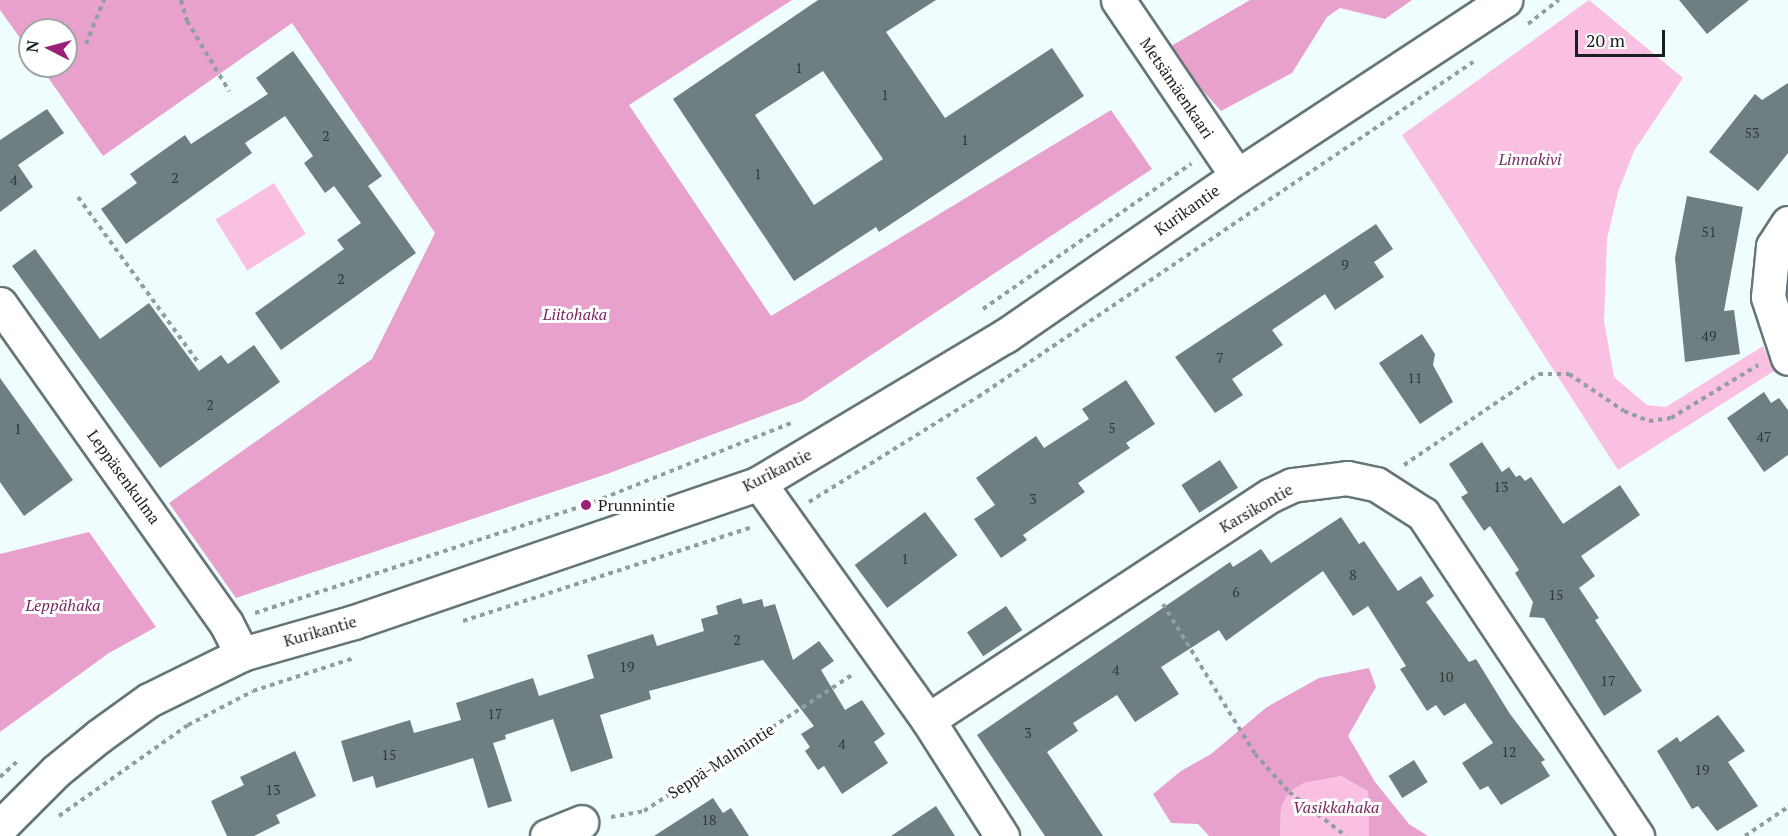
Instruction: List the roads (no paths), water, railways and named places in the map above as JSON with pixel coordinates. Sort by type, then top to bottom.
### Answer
[{"type":"street","name":"Metsämäenkaari","points":[[1119,0],[1237,176]]},
{"type":"street","name":"Kurikantie","points":[[0,827],[56,771],[107,730],[149,700],[242,654],[354,622],[759,483],[1005,336],[1237,176],[1505,0]]},
{"type":"street","points":[[1785,354],[1767,297],[1773,246],[1788,223]]},
{"type":"street","name":"Leppäsenkulma","points":[[0,304],[226,623],[242,654]]},
{"type":"street","name":"Karsikontie","points":[[928,720],[1144,575],[1292,485],[1347,478],[1376,484],[1423,514],[1637,836]]},
{"type":"street","points":[[759,483],[928,720],[1002,836]]},
{"type":"street","points":[[548,836],[580,822]]},
{"type":"place","name":"Prunnintie","points":[[586,505]]},
{"type":"park label","name":"Linnakivi","points":[[1530,159]]},
{"type":"park label","name":"Liitohaka","points":[[575,314]]},
{"type":"park label","name":"Leppähaka","points":[[63,605]]},
{"type":"park label","name":"Vasikkahaka","points":[[1336,807]]}]
